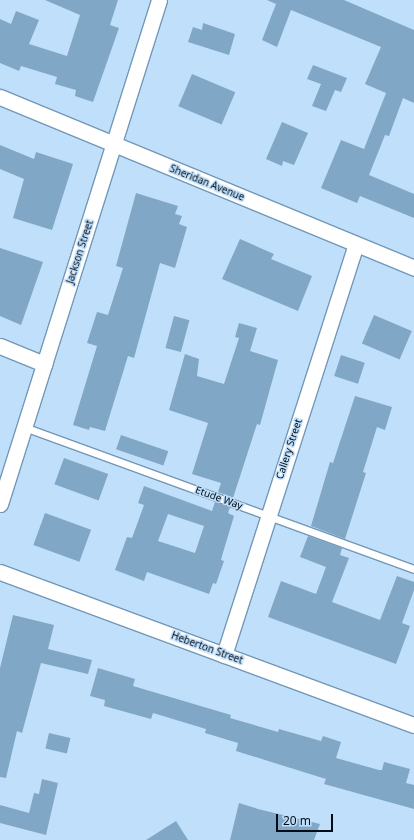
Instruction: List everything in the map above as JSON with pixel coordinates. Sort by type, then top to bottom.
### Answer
[{"type":"street","name":"Jackson Street","points":[[0,504],[23,427],[159,0]]},
{"type":"street","name":"Sheridan Avenue","points":[[0,97],[414,268]]},
{"type":"street","name":"Callery Street","points":[[224,655],[356,244]]},
{"type":"street","points":[[0,346],[44,364]]},
{"type":"street","name":"Heberton Street","points":[[0,572],[414,724]]},
{"type":"lane","name":"Etude Way","points":[[23,427],[414,569]]},
{"type":"building","points":[[45,0],[118,0],[110,25],[119,28],[93,102],[75,96],[76,90],[55,84],[57,77],[21,66],[19,71],[0,63],[0,19],[11,24],[16,11],[39,20],[29,44],[67,56],[80,15]]},
{"type":"building","points":[[267,0],[344,0],[414,30],[414,103],[403,98],[389,136],[385,135],[369,175],[414,194],[414,218],[360,196],[357,203],[321,188],[341,140],[364,149],[386,93],[365,84],[381,47],[291,10],[277,47],[262,40],[276,4]]},
{"type":"building","points":[[203,23],[235,34],[229,55],[188,42],[193,27],[202,30]]},
{"type":"building","points":[[313,65],[347,78],[341,92],[335,90],[326,111],[312,106],[321,84],[307,79]]},
{"type":"building","points":[[192,74],[235,92],[222,125],[178,106]]},
{"type":"building","points":[[282,122],[308,133],[294,165],[283,161],[282,166],[266,159]]},
{"type":"building","points":[[0,145],[34,159],[36,152],[73,164],[52,230],[13,218],[24,179],[0,169]]},
{"type":"building","points":[[136,193],[178,206],[175,214],[182,216],[179,224],[187,227],[175,268],[160,263],[134,358],[128,356],[105,431],[90,427],[89,430],[73,425],[97,346],[87,343],[97,312],[108,315],[123,268],[116,266]]},
{"type":"building","points":[[240,239],[274,254],[271,259],[312,276],[298,311],[222,279]]},
{"type":"building","points":[[0,248],[43,262],[21,325],[0,316]]},
{"type":"building","points":[[374,315],[412,331],[400,360],[362,344]]},
{"type":"building","points":[[174,316],[189,320],[181,352],[165,348]]},
{"type":"building","points":[[239,323],[257,328],[250,351],[278,360],[260,425],[257,424],[233,498],[218,492],[221,483],[192,474],[208,423],[169,410],[185,354],[199,359],[197,376],[224,384],[239,338],[235,337]]},
{"type":"building","points":[[341,355],[365,363],[358,384],[334,376]]},
{"type":"building","points":[[355,396],[392,407],[385,430],[377,427],[363,472],[366,473],[345,539],[311,526],[330,462],[333,463]]},
{"type":"building","points":[[121,435],[168,451],[163,465],[116,449]]},
{"type":"building","points":[[64,458],[108,474],[99,500],[54,484]]},
{"type":"building","points":[[144,486],[212,511],[215,502],[230,507],[228,513],[234,516],[221,560],[224,561],[216,584],[213,583],[209,594],[147,572],[144,581],[115,570],[127,537],[132,538],[144,505],[138,503]],"holes":[[[168,514],[204,526],[195,553],[158,541]]]},
{"type":"building","points":[[45,513],[91,530],[79,562],[33,545]]},
{"type":"building","points":[[308,536],[342,548],[340,555],[349,558],[332,602],[380,620],[397,576],[414,582],[414,590],[402,623],[410,626],[396,664],[268,617],[281,581],[316,594],[326,567],[300,557]]},
{"type":"building","points":[[13,615],[54,625],[48,649],[92,660],[88,674],[41,663],[22,733],[17,731],[6,778],[0,777],[0,668]]},
{"type":"building","points":[[98,668],[135,679],[133,686],[231,715],[230,718],[278,732],[279,729],[321,741],[323,736],[341,742],[336,758],[379,770],[382,770],[384,762],[410,769],[406,783],[414,785],[414,809],[324,784],[326,779],[236,751],[238,743],[205,733],[206,729],[153,713],[151,719],[104,706],[105,700],[90,696]]},
{"type":"building","points":[[49,733],[70,738],[67,754],[45,749]]},
{"type":"building","points":[[42,779],[58,783],[46,835],[0,823],[0,805],[29,813],[34,793],[39,794]]},
{"type":"building","points":[[239,803],[320,824],[314,840],[230,840]]},
{"type":"building","points":[[176,821],[188,840],[146,840]]}]
